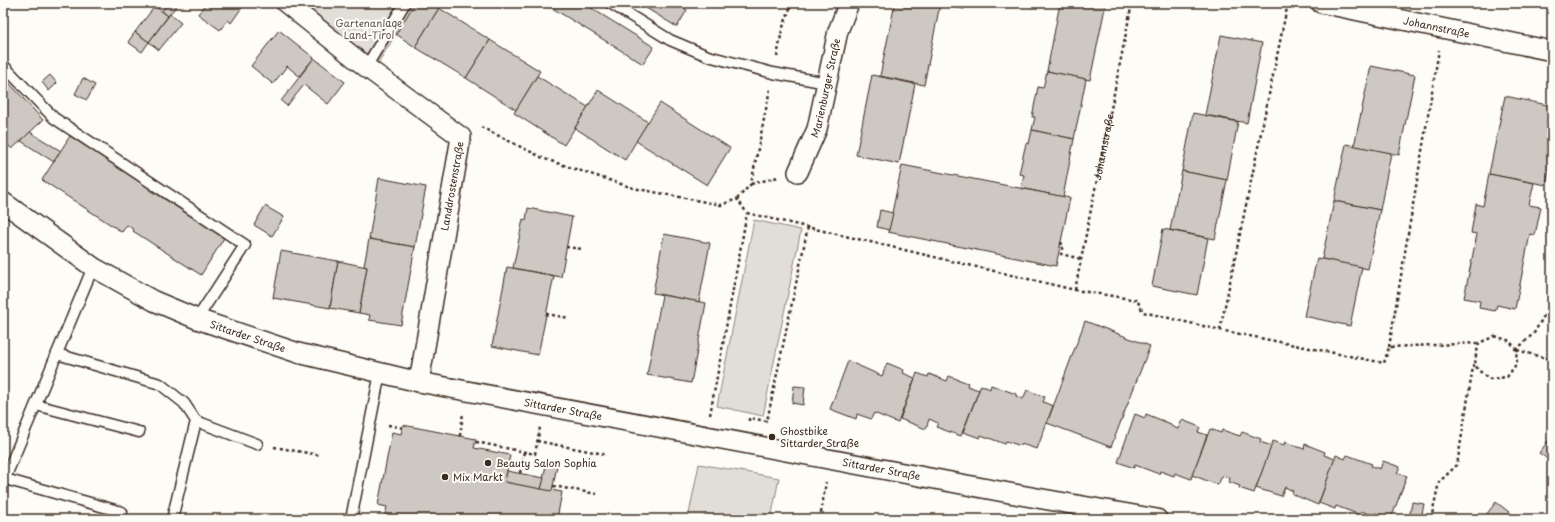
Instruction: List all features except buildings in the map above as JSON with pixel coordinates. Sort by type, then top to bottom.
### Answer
[{"type":"street","name":"Landdrostenstraße","points":[[286,3],[366,67],[461,137],[419,382]]},
{"type":"street","name":"Marienburger Straße","points":[[798,172],[817,129],[838,31],[849,3]]},
{"type":"street","name":"Johannstraße","points":[[1321,3],[1552,51]]},
{"type":"street","name":"Sittarder Straße","points":[[3,202],[93,268],[154,301],[197,319],[298,353],[419,382],[830,460],[1157,519]]},
{"type":"lane","points":[[366,67],[405,3]]},
{"type":"lane","points":[[610,3],[670,40],[702,54],[773,73],[827,83]]},
{"type":"lane","points":[[3,65],[54,118],[245,244],[197,319]]},
{"type":"lane","points":[[93,268],[4,481],[122,512]]},
{"type":"lane","points":[[57,354],[160,384],[184,403],[196,420],[257,444]]},
{"type":"lane","points":[[351,519],[380,373]]},
{"type":"lane","points":[[36,404],[139,432]]},
{"type":"lane","points":[[172,519],[196,420]]},
{"type":"path","points":[[461,137],[482,126],[545,159],[633,188],[721,205],[737,199],[751,184],[782,30],[792,3]]},
{"type":"path","name":"Johannstraße","points":[[1075,290],[1132,3]]},
{"type":"path","points":[[1220,330],[1288,3]]},
{"type":"path","points":[[737,199],[747,212],[1075,290],[1137,300],[1143,312],[1220,330],[1384,363],[1389,348],[1442,28]]},
{"type":"path","points":[[751,184],[798,172]]},
{"type":"path","points":[[706,436],[747,212]]},
{"type":"path","points":[[744,444],[749,418],[767,420],[808,227]]},
{"type":"path","points":[[1060,243],[1063,244],[1061,254],[1081,259]]},
{"type":"path","points":[[566,247],[582,249]]},
{"type":"path","points":[[1516,350],[1534,333],[1552,302]]},
{"type":"path","points":[[546,314],[569,318]]},
{"type":"path","points":[[1389,348],[1479,343],[1495,336],[1510,341],[1516,350],[1517,364],[1506,377],[1490,379],[1478,370],[1474,361]]},
{"type":"path","points":[[1431,519],[1439,482],[1457,465],[1474,361],[1479,343]]},
{"type":"path","points":[[1516,350],[1552,360]]},
{"type":"path","points":[[476,442],[535,454],[544,405]]},
{"type":"path","points":[[537,441],[604,454]]},
{"type":"path","points":[[257,444],[319,455]]},
{"type":"path","points":[[520,474],[524,452]]},
{"type":"path","points":[[820,519],[830,460]]},
{"type":"path","points":[[553,486],[597,494]]},
{"type":"green space","name":"Gartenanlage Land-Tirol","points":[[298,3],[416,3],[376,66]]},
{"type":"green space","points":[[754,220],[801,230],[763,416],[717,406]]},
{"type":"green space","points":[[699,464],[779,478],[771,519],[688,519]]},
{"type":"place","name":"Ghostbike Sittarder Straße","points":[[772,437]]},
{"type":"place","name":"Beauty Salon Sophia","points":[[488,463]]},
{"type":"place","name":"Mix Markt","points":[[445,477]]}]
